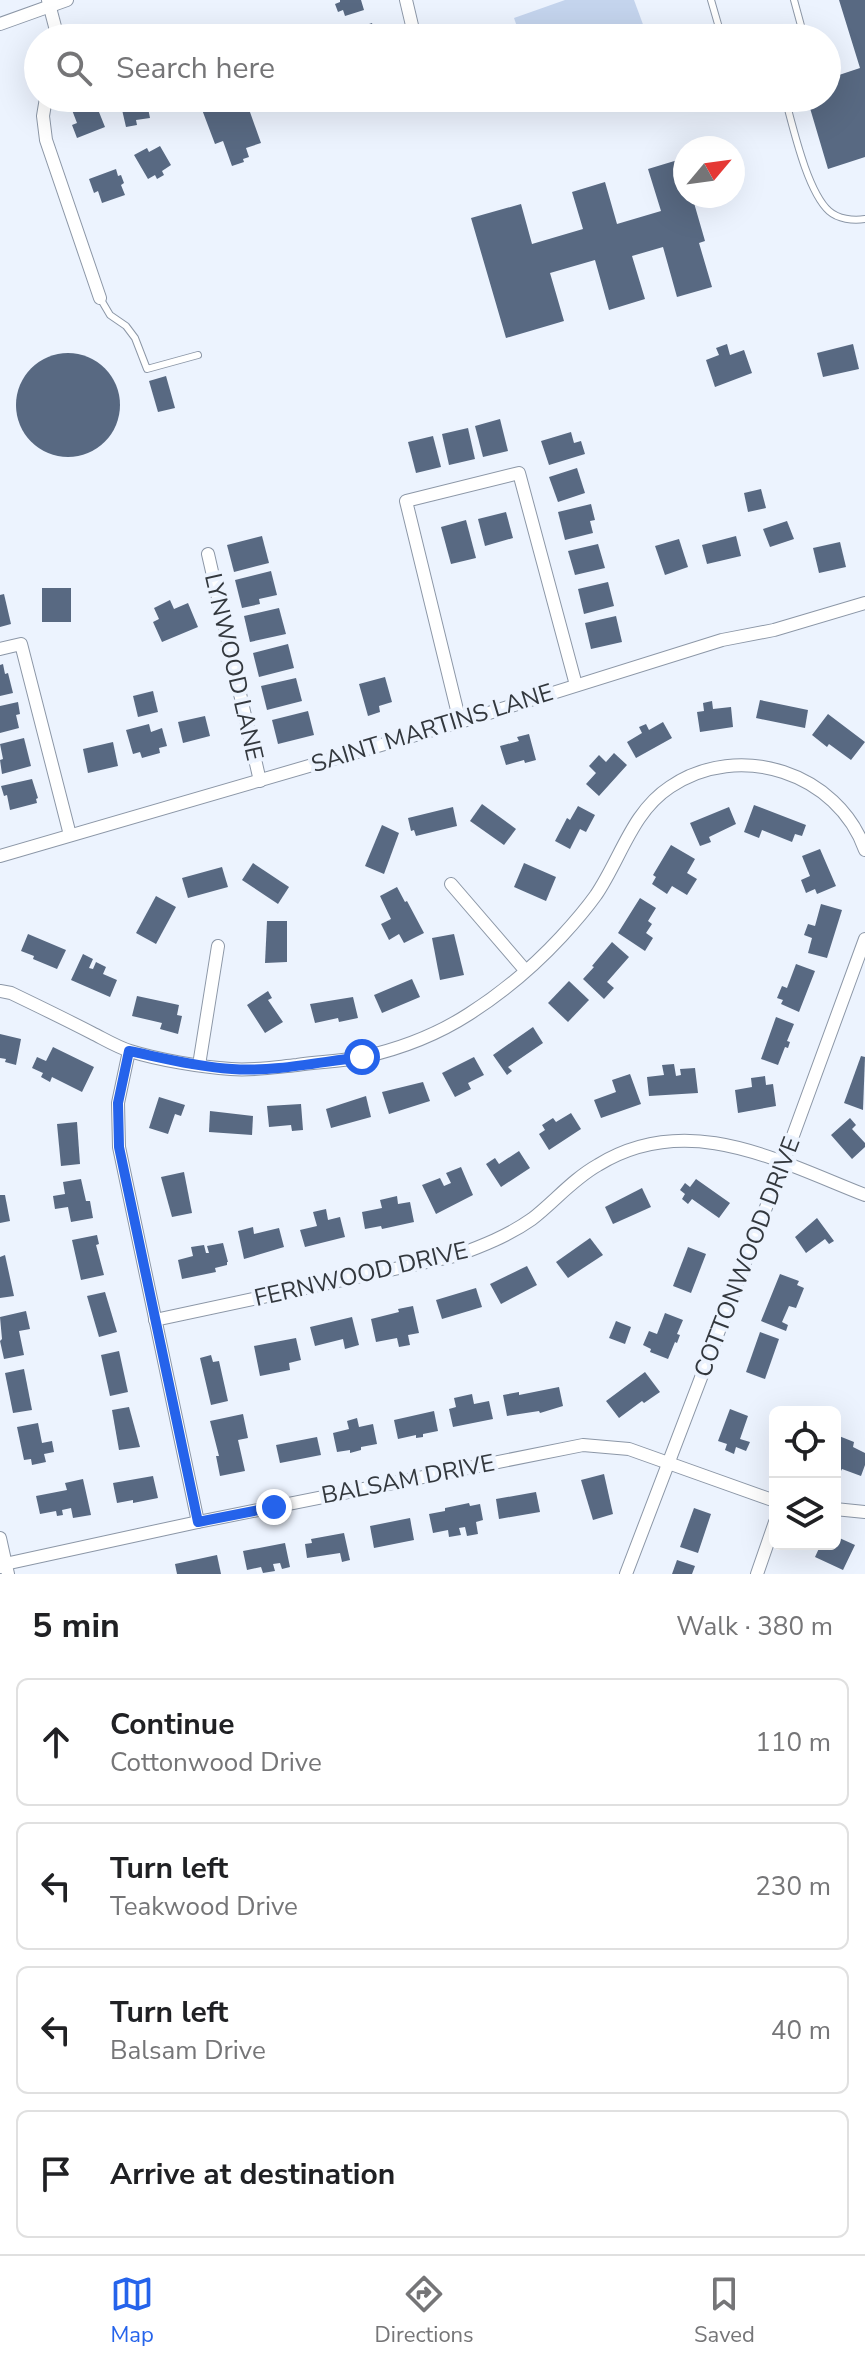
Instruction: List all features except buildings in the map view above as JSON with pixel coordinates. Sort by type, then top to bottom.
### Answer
[{"type":"street","points":[[0,24],[49,3],[67,0]]},
{"type":"street","points":[[406,0],[412,24]]},
{"type":"street","points":[[49,3],[54,24]]},
{"type":"street","points":[[44,112],[46,140],[100,298]]},
{"type":"street","points":[[460,722],[406,501],[519,473],[576,685]]},
{"type":"street","name":"LYNWOOD LANE","points":[[208,554],[260,781]]},
{"type":"street","name":"SAINT MARTINS LANE","points":[[0,856],[460,722],[722,640],[774,630],[865,603]]},
{"type":"street","points":[[0,649],[21,644],[70,835]]},
{"type":"street","points":[[0,991],[11,993],[129,1051],[199,1065],[233,1069],[269,1068],[362,1057],[429,1035],[468,1015],[525,970],[561,937],[596,894],[642,812],[687,777],[744,765],[766,767],[799,777],[828,797],[846,815],[865,850]]},
{"type":"street","points":[[451,884],[525,970]]},
{"type":"street","name":"COTTONWOOD DRIVE","points":[[626,1574],[865,939]]},
{"type":"street","points":[[199,1065],[218,946]]},
{"type":"street","points":[[129,1051],[118,1103],[119,1147],[198,1522]]},
{"type":"street","name":"FERNWOOD DRIVE","points":[[155,1320],[455,1256],[519,1227],[598,1164],[663,1141],[699,1140],[739,1148],[865,1195]]},
{"type":"street","name":"BALSAM DRIVE","points":[[3,1567],[198,1522],[583,1445],[629,1449],[769,1499]]},
{"type":"street","points":[[841,1510],[865,1512]]},
{"type":"street","points":[[0,1538],[3,1567]]},
{"type":"street","points":[[757,1574],[769,1539]]},
{"type":"lane","points":[[711,0],[718,24]]},
{"type":"lane","points":[[794,0],[801,24]]},
{"type":"lane","points":[[789,112],[819,198],[830,212],[844,219],[865,219]]},
{"type":"lane","points":[[100,298],[110,315],[126,326],[135,338],[147,369],[198,355]]},
{"type":"shaded area","points":[[565,0],[634,0],[643,24],[516,24],[514,18]]},
{"type":"route","points":[[274,1507],[198,1522],[119,1147],[118,1103],[129,1051],[233,1069],[362,1057]]}]
